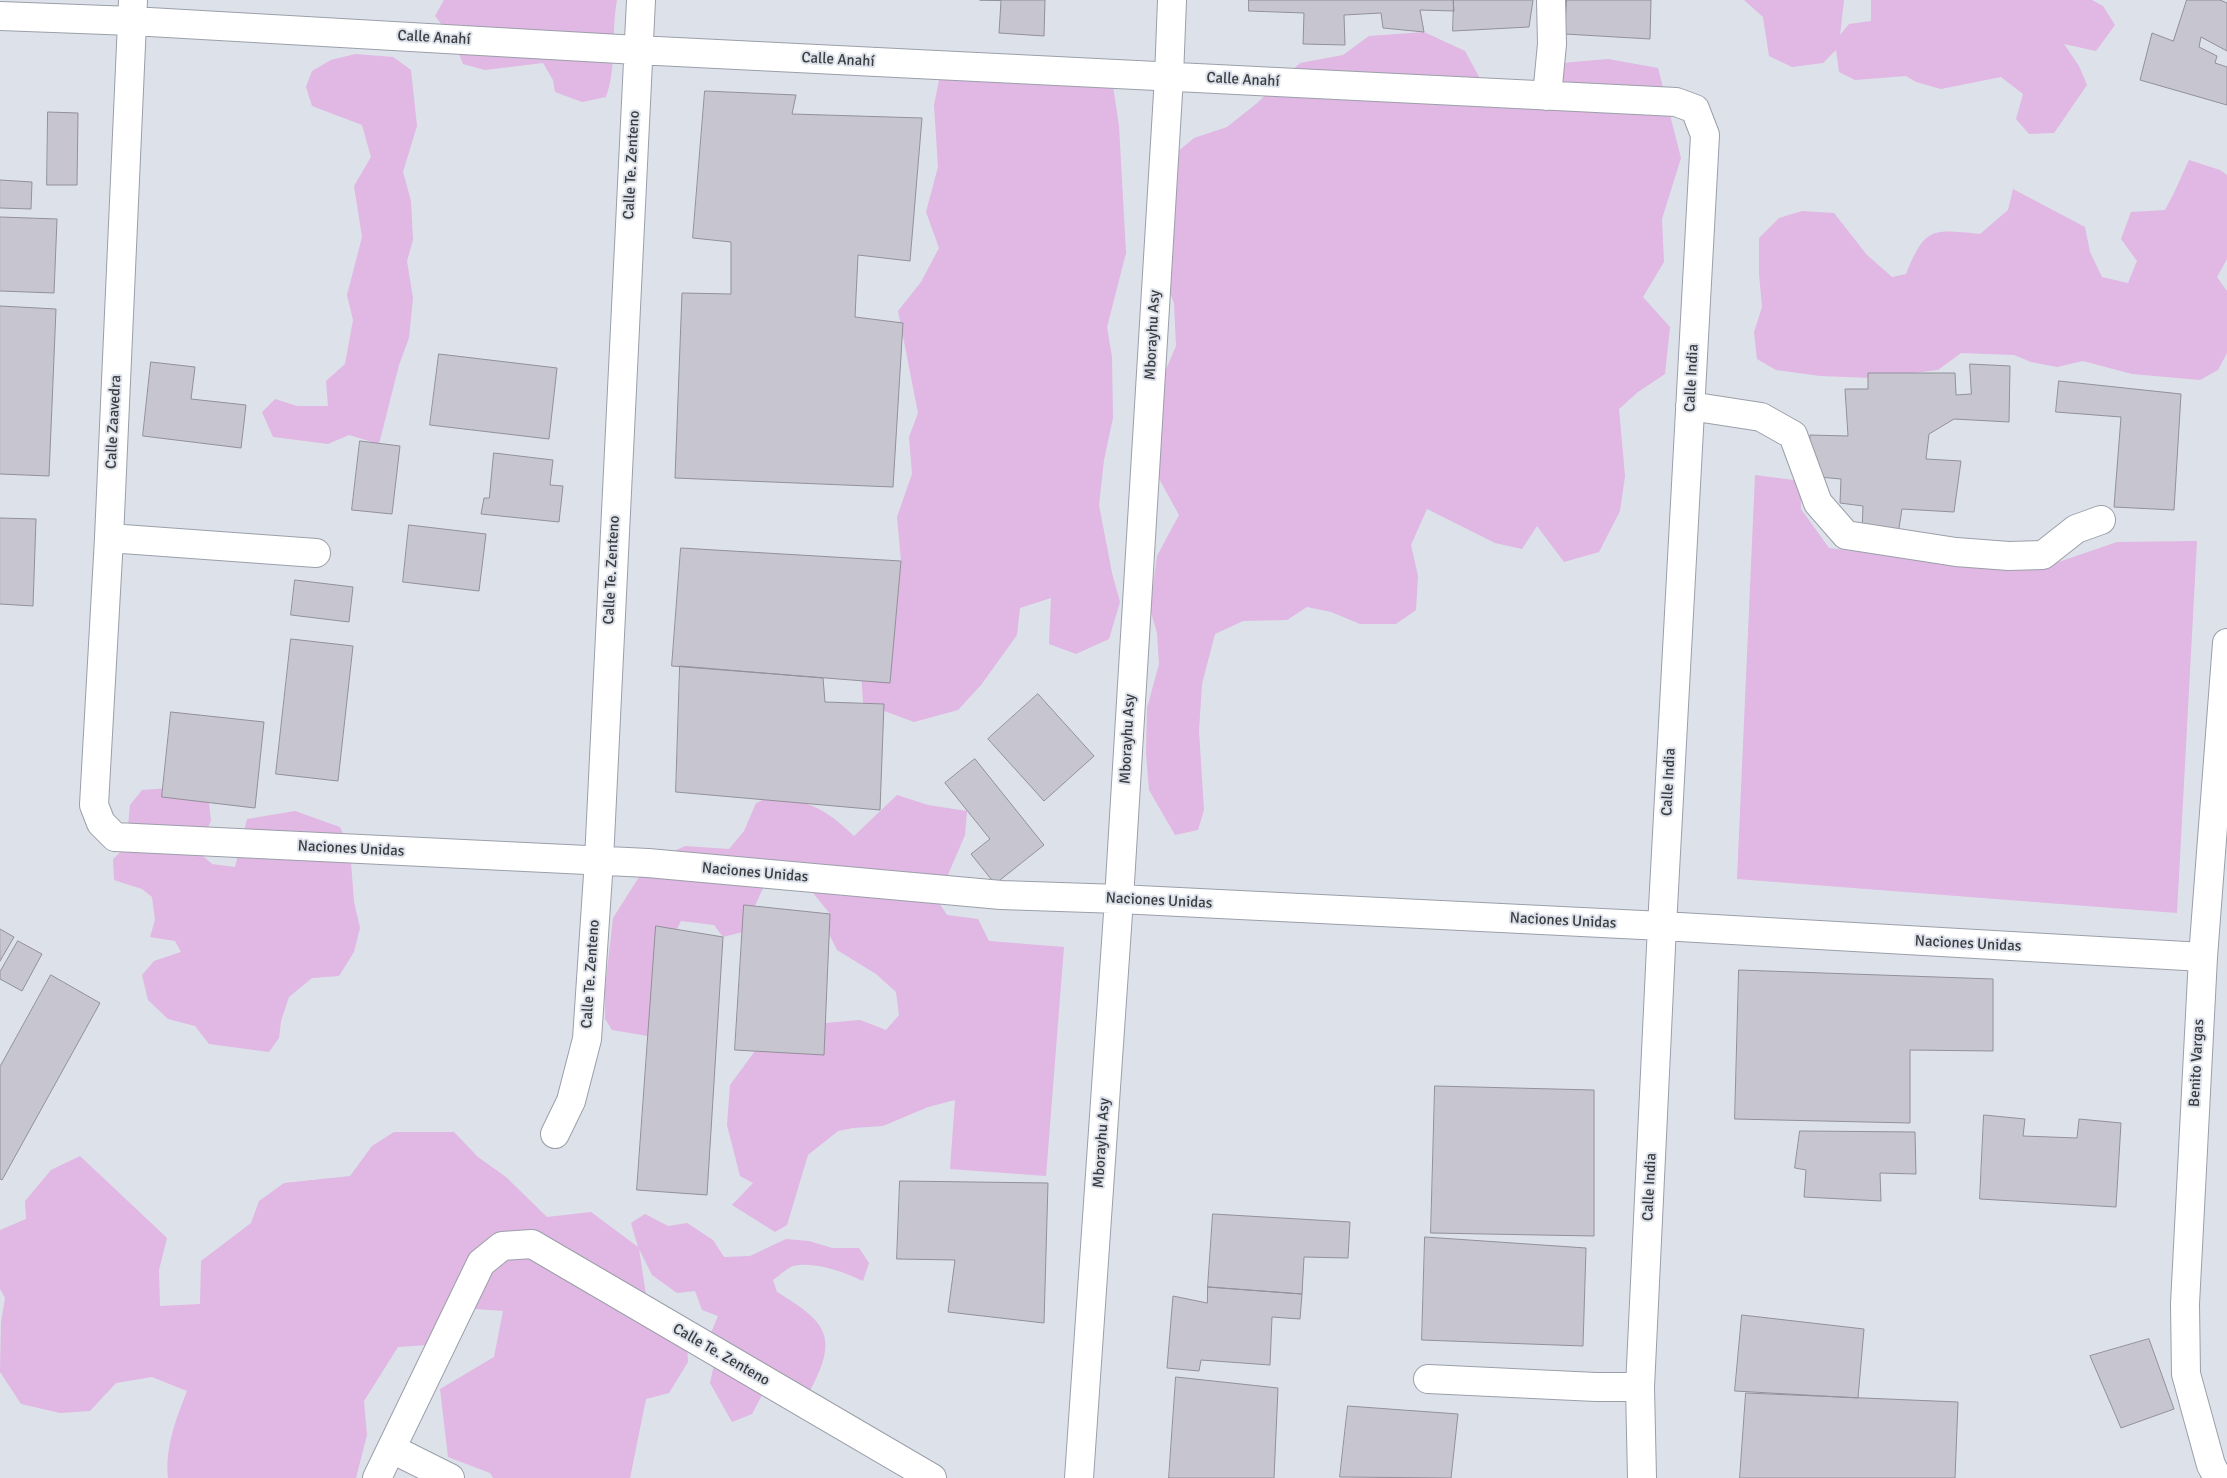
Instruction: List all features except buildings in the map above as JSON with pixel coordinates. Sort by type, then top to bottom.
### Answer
[{"type":"street","name":"Calle Te. Zenteno","points":[[556,1134],[571,1101],[587,1039],[598,860],[640,0]]},
{"type":"street","name":"Mborayhu Asy","points":[[1079,1478],[1119,899],[1169,77],[1172,0]]},
{"type":"street","points":[[1547,96],[1552,44],[1550,0]]},
{"type":"street","name":"Calle Anahí","points":[[0,16],[133,10],[638,50],[1676,102]]},
{"type":"street","name":"Calle Zaavedra","points":[[116,837],[101,823],[94,805],[109,538],[133,10]]},
{"type":"street","name":"Calle India","points":[[1642,1478],[1640,1387],[1662,926],[1705,135],[1695,109],[1676,102]]},
{"type":"street","points":[[1690,406],[1761,417],[1793,435],[1818,503],[1846,535],[1956,552],[2009,556],[2044,555],[2076,529],[2101,520]]},
{"type":"street","points":[[109,538],[316,553]]},
{"type":"street","name":"Benito Vargas","points":[[2218,1478],[2211,1465],[2186,1374],[2185,1304],[2203,957],[2227,644]]},
{"type":"street","name":"Naciones Unidas","points":[[116,837],[598,860],[1002,896],[1119,899],[1662,926],[2203,957]]},
{"type":"street","name":"Calle Te. Zenteno","points":[[377,1478],[481,1263],[502,1246],[532,1244],[932,1478]]},
{"type":"street","points":[[1428,1378],[1596,1388],[1640,1387]]},
{"type":"street","points":[[392,1449],[450,1478]]},
{"type":"shaded area","points":[[444,0],[617,0],[612,74],[606,97],[582,102],[555,92],[553,80],[543,63],[485,70],[463,64],[453,39],[435,16]]},
{"type":"shaded area","points":[[1744,0],[1844,0],[1840,35],[1849,24],[1871,21],[1871,0],[2092,0],[2103,6],[2115,25],[2096,51],[2064,44],[2079,66],[2087,85],[2054,133],[2029,134],[2016,119],[2023,94],[2001,77],[1941,89],[1916,82],[1906,76],[1855,80],[1839,72],[1836,50],[1823,63],[1792,67],[1769,56],[1763,17]]},
{"type":"shaded area","points":[[1424,32],[1465,51],[1488,93],[1524,106],[1562,63],[1608,59],[1658,68],[1681,158],[1662,219],[1664,262],[1643,297],[1670,327],[1665,374],[1638,392],[1619,409],[1625,476],[1620,511],[1599,552],[1564,562],[1537,526],[1522,549],[1495,543],[1427,509],[1411,545],[1418,576],[1416,610],[1396,624],[1360,624],[1331,612],[1307,607],[1287,620],[1243,621],[1215,634],[1202,684],[1199,731],[1204,810],[1198,830],[1175,835],[1149,790],[1146,753],[1147,708],[1159,664],[1157,633],[1150,609],[1157,556],[1179,515],[1156,473],[1164,374],[1176,346],[1174,303],[1158,263],[1176,153],[1194,138],[1227,127],[1256,104],[1300,63],[1343,55],[1369,36]]},
{"type":"shaded area","points":[[355,54],[393,57],[411,70],[417,126],[403,172],[411,201],[413,240],[407,261],[413,298],[409,338],[399,365],[379,444],[349,435],[328,444],[273,437],[262,412],[275,399],[297,406],[328,406],[326,381],[345,364],[353,320],[347,295],[362,237],[354,186],[371,157],[362,125],[312,106],[306,87],[312,71],[331,60]]},
{"type":"shaded area","points":[[1109,59],[1119,126],[1126,253],[1107,327],[1112,357],[1113,418],[1104,460],[1099,505],[1112,573],[1120,602],[1109,639],[1076,654],[1049,644],[1051,598],[1020,608],[1017,635],[981,685],[958,710],[914,722],[863,703],[859,640],[895,626],[901,561],[897,517],[912,474],[909,437],[918,413],[898,311],[921,282],[939,248],[926,212],[938,167],[934,105],[942,65]]},
{"type":"shaded area","points":[[2189,160],[2220,170],[2227,175],[2227,259],[2217,277],[2227,291],[2227,353],[2218,370],[2200,380],[2132,374],[2083,361],[2057,367],[2031,362],[2014,355],[1961,353],[1938,370],[1872,378],[1820,376],[1776,370],[1757,359],[1754,332],[1762,307],[1759,274],[1759,238],[1779,218],[1802,211],[1834,213],[1867,255],[1892,277],[1906,274],[1919,247],[1932,234],[1950,232],[1980,234],[2008,210],[2013,189],[2085,227],[2090,252],[2102,277],[2128,283],[2137,261],[2121,239],[2131,212],[2165,210]]},
{"type":"shaded area","points":[[1755,475],[1801,481],[1801,509],[1829,548],[1901,557],[2041,568],[2117,542],[2197,541],[2177,913],[1737,879]]},
{"type":"shaded area","points":[[182,787],[209,803],[211,821],[197,851],[212,864],[235,867],[247,819],[295,811],[340,827],[350,849],[354,902],[360,928],[354,952],[339,976],[312,978],[289,997],[281,1021],[279,1038],[269,1052],[209,1044],[195,1026],[168,1019],[148,1000],[142,975],[154,961],[181,952],[175,941],[150,937],[155,920],[152,897],[142,889],[114,880],[113,859],[126,847],[130,805],[142,790]]},
{"type":"shaded area","points":[[774,795],[818,808],[854,836],[897,795],[928,805],[967,811],[965,835],[941,891],[936,898],[947,915],[978,919],[989,941],[1064,947],[1046,1176],[950,1169],[955,1100],[928,1107],[883,1126],[838,1131],[808,1155],[787,1225],[775,1232],[732,1205],[753,1183],[740,1176],[727,1125],[730,1085],[755,1051],[803,1038],[825,1023],[860,1020],[886,1030],[899,1015],[896,992],[876,974],[837,950],[829,934],[830,914],[809,888],[764,886],[743,932],[723,937],[714,925],[681,921],[662,959],[663,1022],[648,1036],[612,1030],[605,1019],[605,988],[613,918],[648,863],[685,846],[729,849],[744,831],[756,803]]},
{"type":"shaded area","points":[[394,1132],[454,1132],[478,1157],[506,1177],[547,1217],[591,1212],[638,1247],[631,1223],[645,1214],[668,1226],[687,1223],[713,1240],[724,1257],[750,1256],[786,1239],[809,1241],[832,1248],[859,1248],[869,1263],[863,1281],[829,1268],[811,1265],[793,1266],[773,1280],[777,1292],[808,1313],[817,1323],[823,1333],[826,1345],[824,1358],[809,1393],[784,1397],[762,1395],[752,1414],[732,1422],[710,1383],[715,1360],[711,1333],[718,1316],[702,1310],[695,1291],[677,1293],[652,1275],[639,1249],[647,1301],[686,1333],[688,1362],[669,1393],[646,1399],[630,1478],[493,1478],[490,1473],[448,1457],[440,1389],[494,1357],[503,1311],[462,1308],[444,1344],[398,1347],[364,1401],[367,1435],[356,1478],[168,1478],[170,1444],[175,1423],[187,1391],[152,1377],[116,1383],[90,1411],[60,1413],[21,1404],[0,1372],[1,1322],[5,1298],[0,1289],[0,1230],[26,1219],[25,1201],[51,1170],[80,1156],[167,1238],[159,1270],[160,1306],[200,1304],[201,1261],[251,1223],[259,1201],[284,1183],[350,1176],[372,1146]]}]
